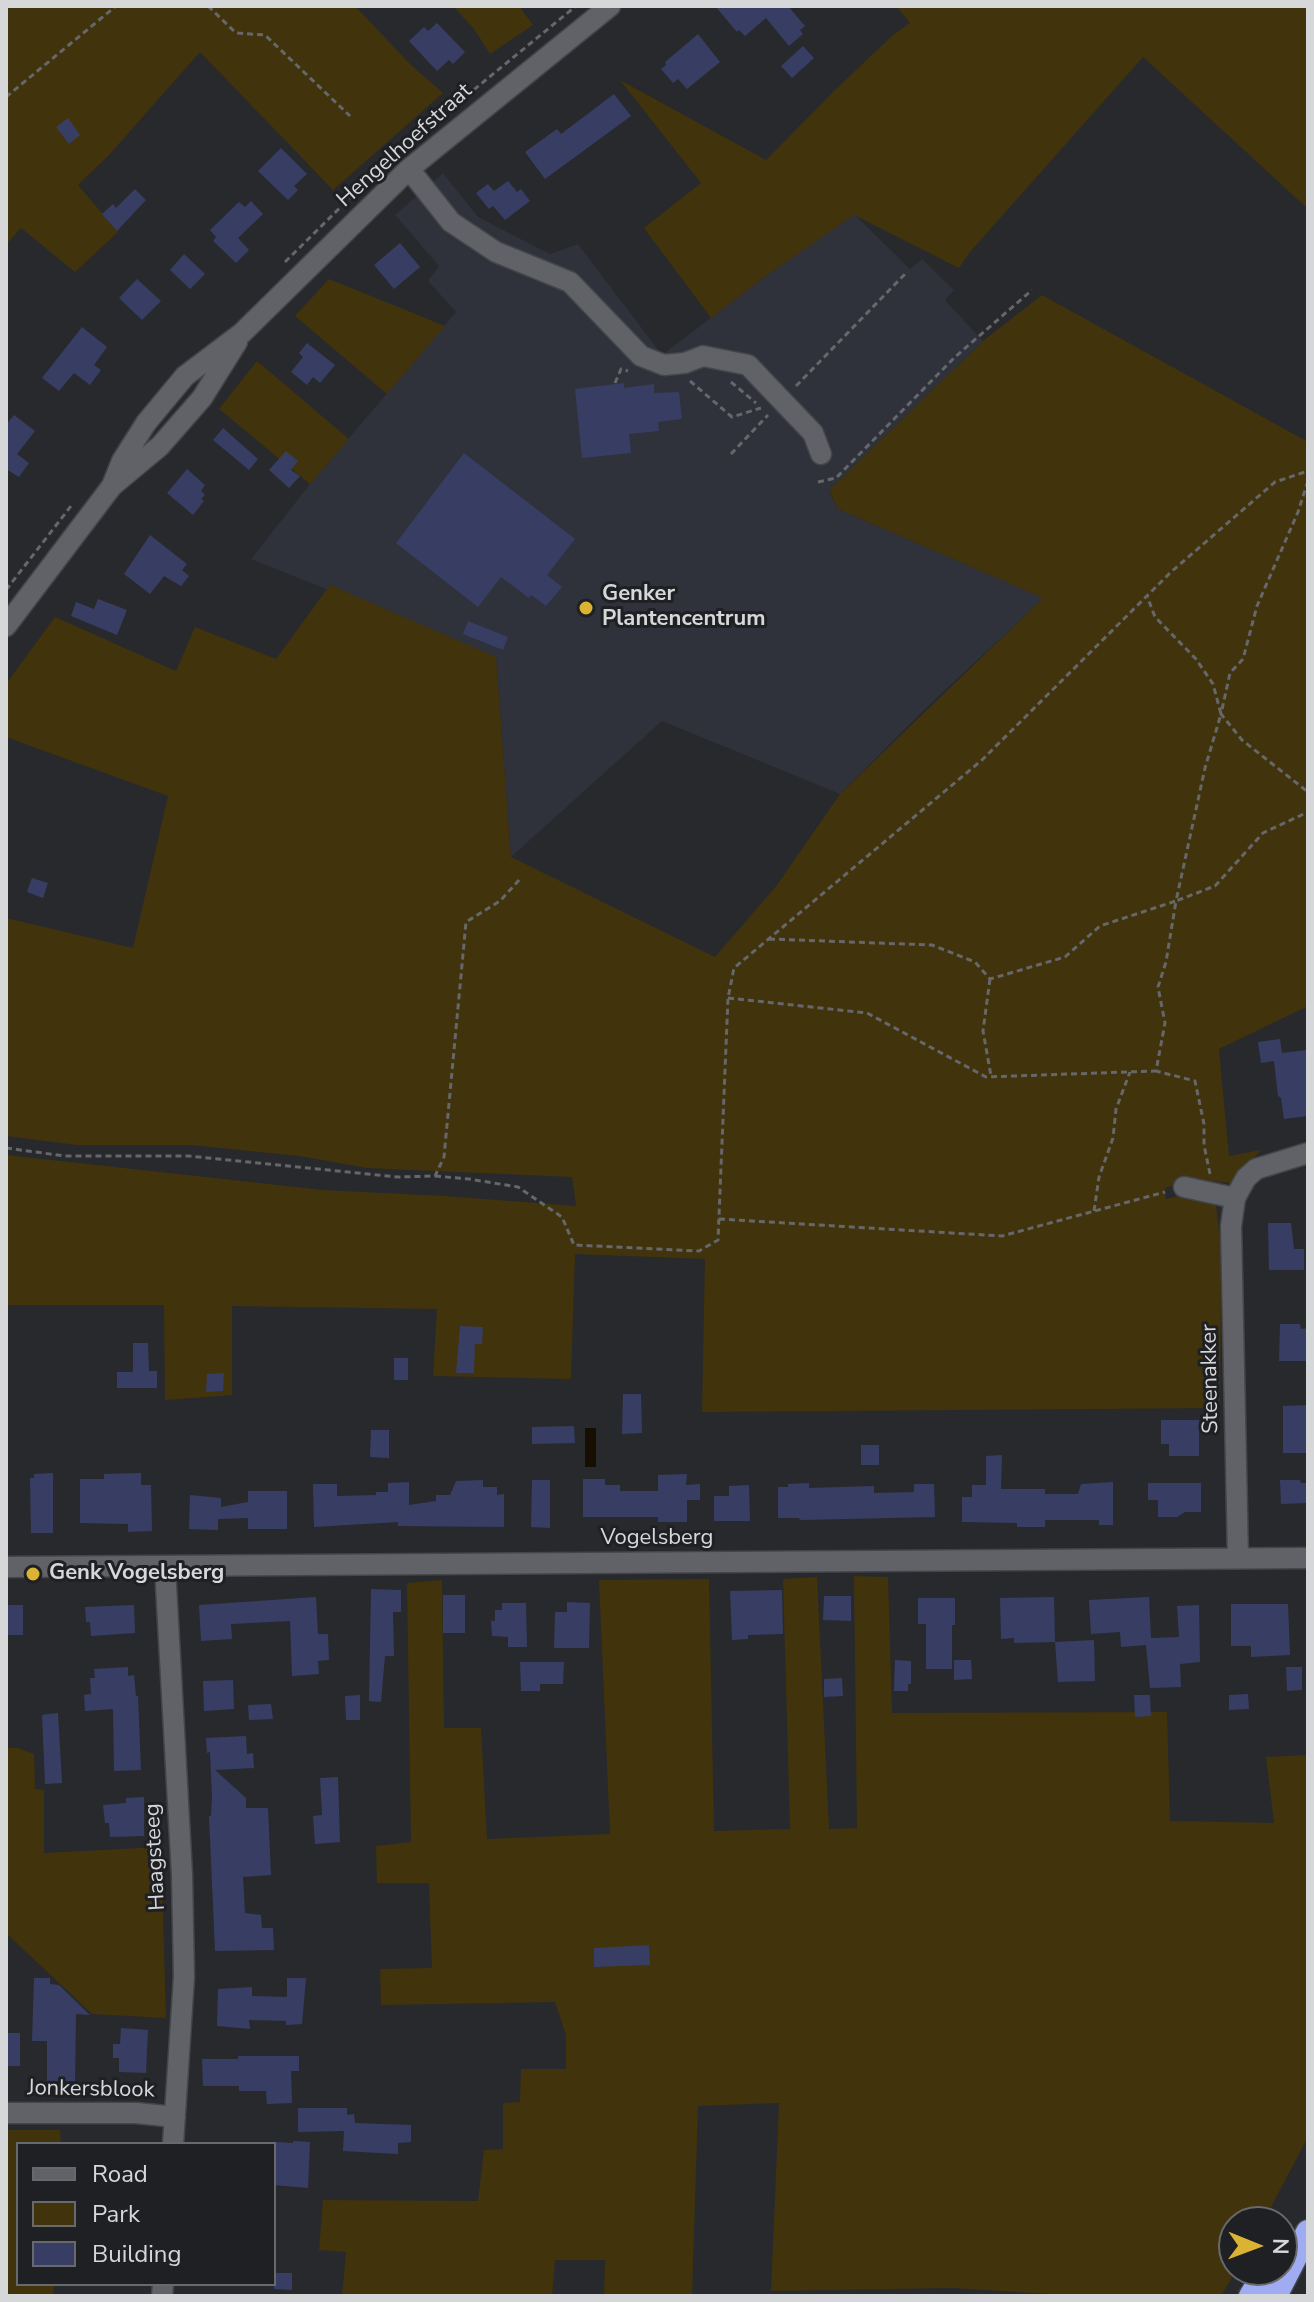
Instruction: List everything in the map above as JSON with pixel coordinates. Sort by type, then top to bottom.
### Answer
[{"type":"highway","points":[[1275,2296],[1308,2232]]},
{"type":"street","name":"Hengelhoefstraat","points":[[6,626],[112,486],[160,446],[202,398],[242,333],[409,169],[610,6]]},
{"type":"street","points":[[409,169],[451,222],[496,252],[570,282],[641,356],[664,365],[685,363],[703,356],[748,365],[813,433],[821,454]]},
{"type":"street","points":[[1184,1187],[1235,1198],[1246,1178],[1256,1169],[1308,1153]]},
{"type":"street","name":"Steenakker","points":[[1235,1198],[1231,1226],[1238,1558]]},
{"type":"street","name":"Vogelsberg","points":[[6,1567],[1308,1558]]},
{"type":"street","name":"Haagsteeg","points":[[165,1567],[184,1962],[173,2142]]},
{"type":"street","name":"Jonkersblook","points":[[6,2113],[136,2113],[175,2117]]},
{"type":"path","points":[[7,94],[116,6]]},
{"type":"path","points":[[208,6],[236,33],[265,35],[350,116]]},
{"type":"path","points":[[731,454],[905,274]]},
{"type":"path","points":[[818,482],[836,478],[955,357],[1032,290]]},
{"type":"path","points":[[615,383],[621,369],[633,373]]},
{"type":"path","points":[[684,382],[693,381],[732,417],[762,409],[727,379]]},
{"type":"path","points":[[6,1148],[65,1156],[188,1156],[398,1177],[469,1179],[518,1187],[562,1217],[574,1245],[699,1251],[718,1240],[728,998],[734,968],[982,760],[1147,596],[1275,482],[1308,471]]},
{"type":"path","points":[[1156,1071],[1165,1023],[1158,987],[1166,962],[1205,768],[1230,673],[1243,659],[1257,606],[1298,512],[1308,481]]},
{"type":"path","points":[[1147,596],[1155,617],[1196,659],[1213,684],[1221,714],[1242,740],[1308,792]]},
{"type":"path","points":[[990,979],[1065,957],[1100,926],[1215,886],[1263,833],[1308,812]]},
{"type":"path","points":[[435,1176],[444,1157],[466,922],[500,901],[520,879]]},
{"type":"path","points":[[769,939],[932,945],[975,962],[990,979],[983,1031],[991,1076]]},
{"type":"path","points":[[728,998],[867,1013],[986,1077],[1156,1071],[1195,1081],[1214,1192]]},
{"type":"path","points":[[1094,1211],[1099,1177],[1113,1138],[1116,1109],[1130,1072]]},
{"type":"path","points":[[719,1219],[1002,1236],[1184,1187]]},
{"type":"shaded area","points":[[443,173],[478,217],[550,254],[578,244],[662,355],[854,214],[910,269],[922,259],[954,290],[945,300],[983,341],[829,491],[838,509],[1044,598],[929,705],[840,794],[662,721],[511,857],[496,657],[251,559],[310,484],[456,312],[428,281],[439,266],[395,215]]},
{"type":"shaded area","points":[[585,1428],[596,1428],[596,1467],[585,1467]]},
{"type":"green space","points":[[6,6],[355,6],[411,65],[443,93],[333,190],[200,52],[109,155],[78,185],[118,232],[75,272],[21,228],[6,245]]},
{"type":"green space","points":[[453,6],[519,6],[533,25],[490,54],[474,29]]},
{"type":"green space","points":[[896,6],[1308,6],[1308,209],[1143,57],[959,268],[854,215],[711,318],[644,228],[701,183],[620,80],[766,160],[836,89],[910,23]]},
{"type":"green space","points":[[329,279],[445,326],[387,394],[295,316]]},
{"type":"green space","points":[[1042,295],[1308,442],[1308,1006],[1219,1049],[1229,1156],[1261,1150],[1232,1183],[1192,1179],[1165,1188],[1166,1199],[1179,1196],[1216,1205],[1221,1249],[1220,1408],[702,1412],[705,1259],[575,1254],[571,1379],[433,1376],[437,1309],[232,1306],[232,1395],[165,1400],[164,1305],[6,1305],[6,1155],[323,1190],[576,1206],[572,1177],[367,1168],[299,1156],[191,1145],[77,1145],[6,1136],[6,918],[133,948],[168,796],[6,737],[6,684],[55,617],[176,671],[195,627],[276,659],[330,585],[496,657],[511,857],[715,957],[777,885],[840,794],[1043,598],[838,509],[829,490],[983,341]]},
{"type":"green space","points":[[257,361],[349,439],[310,484],[219,409]]},
{"type":"green space","points":[[854,1576],[888,1577],[892,1713],[1167,1712],[1170,1821],[1274,1823],[1266,1757],[1308,1755],[1308,2137],[1271,2206],[1218,2206],[1218,2286],[1227,2286],[1221,2296],[1050,2296],[952,2288],[771,2291],[779,2103],[698,2106],[692,2296],[604,2296],[605,2260],[555,2260],[552,2296],[342,2296],[346,2252],[319,2250],[323,2200],[478,2201],[484,2150],[503,2149],[503,2103],[520,2102],[521,2069],[566,2069],[566,2035],[555,2002],[381,2005],[380,1969],[432,1968],[429,1883],[377,1883],[376,1846],[411,1842],[407,1583],[442,1580],[444,1728],[481,1728],[487,1839],[610,1834],[599,1580],[709,1579],[714,1831],[790,1829],[783,1579],[817,1577],[829,1829],[857,1828]]},
{"type":"green space","points":[[6,1748],[18,1748],[34,1754],[35,1789],[44,1790],[44,1853],[161,1847],[166,2018],[92,2014],[6,1933]]},
{"type":"green space","points":[[6,2130],[60,2130],[61,2142],[16,2142],[16,2286],[54,2286],[53,2296],[6,2296]]},
{"type":"building","points":[[715,6],[788,6],[805,26],[800,30],[803,34],[789,46],[766,18],[745,36],[739,30],[737,32]]},
{"type":"building","points":[[437,23],[465,52],[453,64],[449,60],[437,71],[409,41],[424,27],[428,31]]},
{"type":"building","points":[[698,34],[720,62],[687,89],[678,79],[673,83],[661,69]]},
{"type":"building","points":[[803,46],[814,58],[792,78],[781,66]]},
{"type":"building","points":[[614,94],[631,116],[545,179],[525,152],[557,129],[561,134]]},
{"type":"building","points":[[68,118],[80,135],[69,144],[56,127]]},
{"type":"building","points":[[281,148],[307,174],[294,186],[298,190],[288,200],[258,171]]},
{"type":"building","points":[[508,181],[517,192],[521,189],[530,201],[505,220],[493,206],[489,209],[476,193],[488,184],[494,191]]},
{"type":"building","points":[[135,189],[146,200],[117,231],[102,214],[113,204],[116,208]]},
{"type":"building","points":[[251,201],[263,214],[238,238],[249,250],[236,263],[213,241],[216,237],[210,230],[239,202],[245,207]]},
{"type":"building","points":[[400,243],[420,267],[394,289],[374,265]]},
{"type":"building","points":[[184,254],[205,274],[190,289],[170,270]]},
{"type":"building","points":[[137,279],[161,301],[142,320],[119,298]]},
{"type":"building","points":[[82,327],[107,347],[94,365],[101,370],[90,385],[74,373],[59,391],[42,378]]},
{"type":"building","points":[[307,343],[335,365],[320,383],[313,377],[307,385],[291,372],[303,357],[299,353]]},
{"type":"building","points":[[624,383],[624,388],[654,384],[654,393],[679,392],[682,419],[658,422],[659,431],[629,434],[631,453],[582,458],[575,389]]},
{"type":"building","points":[[14,415],[35,431],[17,454],[29,463],[19,477],[6,469],[6,425]]},
{"type":"building","points":[[223,428],[258,459],[249,470],[213,440]]},
{"type":"building","points":[[286,451],[298,461],[291,470],[300,476],[289,488],[269,470]]},
{"type":"building","points":[[464,453],[575,539],[547,575],[562,587],[546,606],[531,595],[529,598],[501,577],[478,607],[396,543]]},
{"type":"building","points":[[187,469],[205,485],[201,491],[205,495],[201,499],[204,501],[193,515],[167,493]]},
{"type":"building","points":[[150,535],[187,564],[182,570],[189,576],[181,586],[164,576],[150,594],[124,574]]},
{"type":"building","points":[[98,599],[127,610],[117,635],[71,616],[76,602],[94,609]]},
{"type":"building","points":[[468,621],[508,637],[503,650],[463,634]]},
{"type":"building","points":[[32,878],[48,883],[43,898],[27,892]]},
{"type":"building","points":[[1280,1039],[1282,1053],[1306,1050],[1308,1116],[1284,1119],[1274,1061],[1261,1063],[1258,1042]]},
{"type":"building","points":[[1268,1223],[1291,1223],[1294,1249],[1304,1249],[1304,1270],[1269,1270]]},
{"type":"building","points":[[1280,1324],[1300,1324],[1301,1329],[1308,1328],[1308,1361],[1279,1361]]},
{"type":"building","points":[[460,1326],[483,1327],[482,1344],[475,1344],[474,1373],[456,1373]]},
{"type":"building","points":[[133,1343],[148,1343],[149,1371],[157,1371],[157,1388],[117,1388],[117,1372],[133,1372]]},
{"type":"building","points":[[394,1358],[408,1358],[408,1380],[394,1380]]},
{"type":"building","points":[[224,1373],[223,1391],[206,1392],[207,1374]]},
{"type":"building","points":[[623,1394],[641,1394],[642,1433],[622,1434]]},
{"type":"building","points":[[1308,1405],[1308,1453],[1283,1453],[1283,1406]]},
{"type":"building","points":[[1161,1420],[1199,1420],[1199,1456],[1169,1456],[1169,1444],[1161,1444]]},
{"type":"building","points":[[574,1426],[575,1443],[532,1444],[532,1427]]},
{"type":"building","points":[[371,1430],[389,1430],[389,1458],[370,1457]]},
{"type":"building","points":[[861,1445],[879,1445],[879,1465],[861,1465]]},
{"type":"building","points":[[1002,1455],[1001,1489],[1045,1489],[1045,1494],[1078,1494],[1081,1484],[1113,1482],[1113,1525],[1099,1525],[1099,1520],[1045,1520],[1045,1527],[962,1522],[962,1497],[972,1497],[972,1485],[986,1485],[986,1456]]},
{"type":"building","points":[[53,1473],[53,1533],[31,1533],[30,1478],[34,1478],[34,1474]]},
{"type":"building","points":[[141,1473],[141,1485],[151,1485],[152,1531],[128,1532],[128,1524],[80,1523],[80,1479],[104,1479],[104,1474]]},
{"type":"building","points":[[687,1474],[686,1485],[700,1484],[700,1500],[687,1500],[687,1522],[658,1522],[658,1517],[583,1517],[583,1479],[605,1479],[605,1485],[620,1485],[620,1491],[658,1491],[658,1475]]},
{"type":"building","points":[[483,1480],[483,1487],[497,1487],[497,1495],[504,1494],[504,1527],[398,1526],[398,1522],[314,1527],[313,1484],[337,1484],[337,1496],[376,1495],[376,1492],[388,1492],[388,1483],[409,1482],[409,1505],[436,1501],[436,1495],[450,1495],[456,1481]]},
{"type":"building","points":[[532,1480],[550,1480],[550,1528],[531,1527]]},
{"type":"building","points":[[1280,1480],[1308,1483],[1308,1503],[1281,1504]]},
{"type":"building","points":[[809,1483],[809,1488],[874,1486],[874,1493],[914,1492],[914,1484],[934,1484],[935,1517],[778,1518],[778,1487]]},
{"type":"building","points":[[1148,1483],[1201,1483],[1201,1512],[1158,1517],[1158,1500],[1148,1500]]},
{"type":"building","points":[[749,1485],[750,1521],[714,1521],[714,1496],[729,1496],[729,1486]]},
{"type":"building","points":[[248,1491],[287,1491],[287,1529],[248,1529],[248,1518],[218,1519],[218,1530],[189,1529],[190,1495],[221,1498],[221,1507],[248,1502]]},
{"type":"building","points":[[371,1589],[401,1590],[401,1612],[393,1612],[394,1656],[385,1656],[381,1702],[369,1701]]},
{"type":"building","points":[[782,1590],[783,1634],[748,1635],[748,1639],[732,1640],[730,1591]]},
{"type":"building","points":[[443,1595],[465,1595],[465,1633],[443,1633]]},
{"type":"building","points":[[824,1596],[851,1596],[851,1621],[823,1620]]},
{"type":"building","points":[[316,1597],[318,1634],[328,1634],[329,1660],[318,1661],[319,1674],[292,1676],[290,1621],[231,1624],[232,1639],[201,1641],[199,1605]]},
{"type":"building","points":[[1054,1597],[1055,1642],[1014,1643],[1014,1638],[1001,1639],[1000,1598]]},
{"type":"building","points":[[1149,1597],[1151,1638],[1179,1637],[1177,1606],[1199,1605],[1200,1662],[1180,1664],[1181,1687],[1150,1688],[1146,1645],[1121,1647],[1120,1632],[1091,1634],[1089,1600]]},
{"type":"building","points":[[918,1598],[955,1598],[952,1669],[926,1669],[926,1624],[918,1624]]},
{"type":"building","points":[[567,1602],[590,1603],[589,1648],[554,1648],[555,1612],[567,1612]]},
{"type":"building","points":[[502,1603],[526,1603],[527,1647],[508,1647],[508,1637],[492,1636],[491,1621],[495,1621],[495,1610],[502,1610]]},
{"type":"building","points":[[1231,1604],[1288,1604],[1290,1655],[1251,1657],[1251,1646],[1231,1646]]},
{"type":"building","points":[[6,1605],[23,1605],[23,1635],[6,1635]]},
{"type":"building","points":[[134,1605],[135,1633],[91,1636],[85,1607]]},
{"type":"building","points":[[1094,1640],[1095,1681],[1058,1682],[1055,1642]]},
{"type":"building","points":[[895,1660],[911,1661],[908,1691],[894,1691]]},
{"type":"building","points":[[954,1660],[971,1660],[972,1679],[954,1680]]},
{"type":"building","points":[[520,1662],[564,1662],[563,1684],[540,1684],[540,1691],[521,1691]]},
{"type":"building","points":[[128,1667],[128,1676],[134,1675],[138,1696],[141,1770],[114,1771],[113,1709],[85,1711],[84,1695],[91,1694],[90,1678],[95,1678],[94,1669]]},
{"type":"building","points":[[1286,1667],[1302,1667],[1302,1690],[1287,1691]]},
{"type":"building","points":[[842,1678],[843,1696],[824,1697],[824,1679]]},
{"type":"building","points":[[233,1680],[234,1709],[204,1711],[203,1681]]},
{"type":"building","points":[[1248,1694],[1249,1709],[1229,1710],[1229,1695]]},
{"type":"building","points":[[360,1695],[360,1720],[346,1720],[345,1696]]},
{"type":"building","points":[[1134,1695],[1150,1695],[1151,1716],[1135,1717]]},
{"type":"building","points":[[271,1704],[273,1719],[249,1720],[248,1705]]},
{"type":"building","points":[[58,1713],[62,1783],[45,1784],[42,1715]]},
{"type":"building","points":[[246,1736],[247,1754],[253,1753],[254,1768],[215,1770],[246,1798],[246,1808],[268,1808],[271,1875],[243,1877],[245,1913],[261,1915],[262,1928],[273,1928],[274,1950],[215,1951],[209,1816],[212,1797],[210,1752],[207,1753],[206,1738]]},
{"type":"building","points":[[338,1777],[340,1842],[315,1844],[313,1816],[322,1815],[320,1778]]},
{"type":"building","points":[[144,1797],[144,1836],[110,1837],[103,1805],[126,1803],[126,1798]]},
{"type":"building","points":[[649,1945],[650,1965],[594,1967],[594,1948]]},
{"type":"building","points":[[34,1978],[50,1978],[50,1984],[59,1985],[90,2015],[76,2014],[75,2081],[47,2081],[47,2041],[32,2041]]},
{"type":"building","points":[[287,1978],[306,1978],[302,2024],[249,2020],[250,2029],[217,2026],[218,1989],[252,1987],[252,1996],[287,1997]]},
{"type":"building","points":[[121,2028],[148,2030],[146,2073],[119,2072],[119,2058],[113,2058],[113,2044],[120,2044]]},
{"type":"building","points":[[6,2033],[20,2033],[20,2066],[6,2066]]},
{"type":"building","points":[[238,2056],[299,2056],[299,2071],[291,2071],[292,2103],[267,2104],[266,2091],[239,2091],[239,2086],[203,2086],[202,2059],[238,2059]]},
{"type":"building","points":[[298,2108],[347,2108],[347,2115],[354,2114],[355,2123],[411,2125],[411,2142],[398,2143],[398,2154],[343,2151],[344,2131],[298,2132]]},
{"type":"building","points":[[276,2142],[310,2142],[308,2188],[276,2185]]},
{"type":"building","points":[[276,2273],[292,2273],[292,2290],[274,2289]]},
{"type":"place","name":"Genker Plantencentrum","points":[[586,608]]},
{"type":"place","name":"Genk Vogelsberg","points":[[33,1574]]}]
